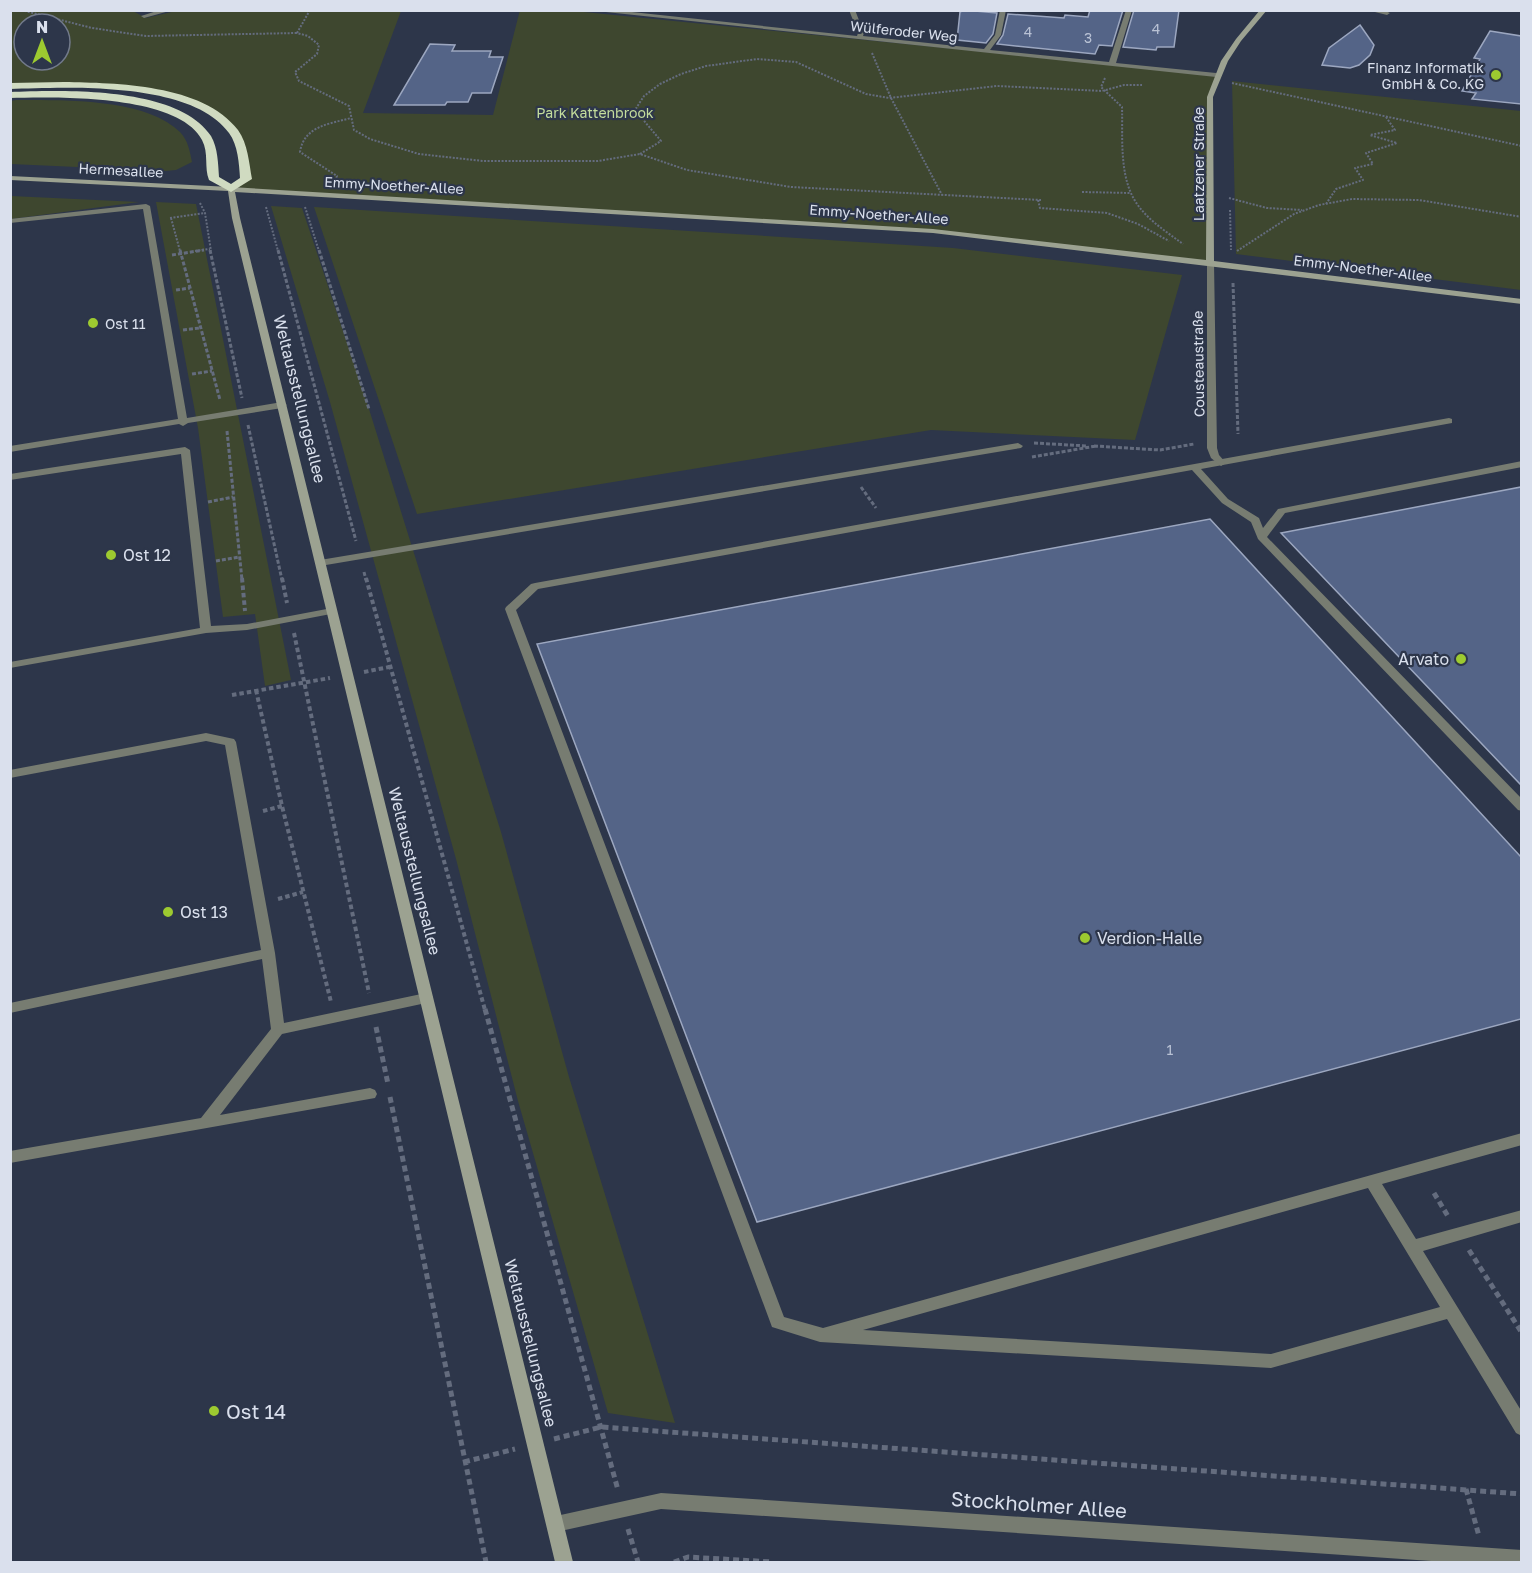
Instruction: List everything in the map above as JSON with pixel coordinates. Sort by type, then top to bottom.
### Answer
[{"type":"highway","points":[[10,86],[108,86],[155,92],[196,105],[227,124],[237,140],[246,179],[231,189],[213,177],[206,137],[189,121],[149,104],[112,97],[73,94],[10,95]]},
{"type":"main road","name":"Laatzener Straße","points":[[1210,263],[1210,97],[1216,75],[1235,43],[1264,10]]},
{"type":"main road","name":"Hermesallee","points":[[10,178],[231,189]]},
{"type":"main road","name":"Emmy-Noether-Allee","points":[[231,189],[933,231],[1521,302]]},
{"type":"main road","name":"Weltausstellungsallee","points":[[231,189],[235,214],[564,1563]]},
{"type":"street","points":[[144,16],[170,10]]},
{"type":"street","name":"Wülferoder Weg","points":[[590,10],[986,51],[1110,67],[1216,75]]},
{"type":"street","points":[[679,20],[685,16],[685,10]]},
{"type":"street","points":[[852,10],[863,38]]},
{"type":"street","points":[[986,51],[998,35],[1003,10]]},
{"type":"street","points":[[1110,67],[1129,10]]},
{"type":"street","points":[[1370,10],[1387,13]]},
{"type":"street","points":[[10,221],[146,206],[183,423]]},
{"type":"street","name":"Cousteaustraße","points":[[1210,263],[1213,441],[1214,456],[1221,463]]},
{"type":"street","points":[[10,449],[183,423],[282,405]]},
{"type":"street","points":[[1449,421],[535,586],[510,609],[778,1322],[820,1335],[1270,1361],[1451,1311]]},
{"type":"street","points":[[320,563],[1018,446]]},
{"type":"street","points":[[10,477],[185,450],[206,630]]},
{"type":"street","points":[[1263,537],[1282,511],[1521,464]]},
{"type":"street","points":[[1194,467],[1225,501],[1255,520],[1263,537],[1521,807]]},
{"type":"street","points":[[10,665],[206,630],[247,627],[332,611]]},
{"type":"street","points":[[10,774],[206,737],[230,742],[268,953],[279,1030]]},
{"type":"street","points":[[10,1008],[268,953]]},
{"type":"street","points":[[205,1123],[279,1030],[426,998]]},
{"type":"street","points":[[10,1157],[370,1094]]},
{"type":"street","points":[[820,1335],[1521,1139]]},
{"type":"street","points":[[1372,1181],[1521,1428]]},
{"type":"street","points":[[1412,1247],[1521,1216]]},
{"type":"street","name":"Stockholmer Allee","points":[[556,1524],[661,1500],[1521,1558]]},
{"type":"path","points":[[21,10],[84,27],[138,36],[277,31],[308,36],[320,45],[317,54],[295,72],[299,81],[349,106],[354,130],[370,139],[418,154],[483,162],[598,160],[640,154],[661,141],[658,134],[639,119],[635,110],[637,101],[650,90],[666,81],[697,70],[759,59],[794,62],[873,95],[891,98],[997,86],[1057,86],[1089,89]]},
{"type":"path","points":[[297,33],[310,10]]},
{"type":"path","points":[[863,38],[891,98],[942,195]]},
{"type":"path","points":[[1110,67],[1101,87],[1122,107],[1130,193],[1141,209],[1184,244]]},
{"type":"path","points":[[1216,75],[1233,84],[1521,146]]},
{"type":"path","points":[[1233,84],[1236,79]]},
{"type":"path","points":[[1326,204],[1330,194],[1335,190],[1363,180],[1355,168],[1373,164],[1366,153],[1397,143],[1370,135],[1395,130],[1395,126],[1385,117]]},
{"type":"path","points":[[333,184],[337,176],[300,152],[302,140],[313,129],[351,118]]},
{"type":"path","points":[[640,154],[687,170],[791,187],[1040,200],[1040,208],[1107,213],[1138,224],[1180,248]]},
{"type":"path","points":[[1082,192],[1130,193]]},
{"type":"path","points":[[1229,198],[1267,208],[1303,210]]},
{"type":"path","points":[[1230,209],[1231,254],[1271,227],[1303,210],[1342,201],[1394,198],[1433,202],[1521,217]]},
{"type":"path","points":[[200,202],[205,213],[210,249],[291,619],[486,1563]]},
{"type":"path","points":[[265,204],[389,667],[638,1563]]},
{"type":"path","points":[[304,204],[369,408]]},
{"type":"path","points":[[149,222],[205,213]]},
{"type":"path","points":[[154,258],[210,249]]},
{"type":"path","points":[[1233,279],[1239,434]]},
{"type":"path","points":[[1018,446],[1015,442],[1160,450],[1213,441]]},
{"type":"path","points":[[852,474],[886,523]]},
{"type":"path","points":[[232,695],[389,667]]},
{"type":"path","points":[[256,690],[335,1018]]},
{"type":"path","points":[[259,904],[303,892]]},
{"type":"path","points":[[1434,1193],[1521,1334]]},
{"type":"path","points":[[464,1462],[601,1427],[1521,1494]]},
{"type":"path","points":[[1466,1490],[1477,1528]]},
{"type":"path","points":[[674,1563],[688,1557],[772,1563]]},
{"type":"green space","name":"Park Kattenbrook","points":[[131,10],[146,18],[180,10],[401,11],[363,113],[493,115],[520,10],[574,11],[1216,75],[1210,97],[1210,263],[933,231],[231,189],[246,179],[232,131],[211,114],[186,102],[128,89],[11,86],[10,11]]},
{"type":"green space","points":[[1232,81],[1521,111],[1521,290],[1236,254]]},
{"type":"green space","points":[[11,101],[102,103],[146,113],[165,121],[183,135],[192,162],[176,170],[165,171],[11,164]]},
{"type":"green space","points":[[11,196],[139,202],[11,219]]},
{"type":"green space","points":[[156,202],[196,204],[291,680],[265,686],[255,614],[223,617],[198,428]]},
{"type":"green space","points":[[271,206],[302,208],[369,409],[501,832],[569,1077],[675,1423],[608,1413],[518,1101],[456,859],[330,402]]},
{"type":"green space","points":[[314,207],[953,248],[1182,275],[1135,440],[931,430],[417,514]]},
{"type":"building","points":[[964,10],[997,13],[993,34],[986,43],[957,40],[960,12]]},
{"type":"building","points":[[1090,10],[1123,10],[1112,46],[1099,45],[1095,54],[997,44],[1003,35],[1008,14],[1064,18],[1065,15],[1088,17]]},
{"type":"building","points":[[1134,10],[1179,10],[1174,47],[1157,47],[1156,50],[1123,47]]},
{"type":"building","points":[[1360,25],[1374,45],[1370,55],[1359,65],[1350,68],[1322,65],[1329,48]]},
{"type":"building","name":"Finanz Informatik GmbH & Co. KG","points":[[1490,31],[1521,36],[1521,104],[1472,99],[1476,93],[1462,91],[1480,59],[1474,58]]},
{"type":"building","points":[[430,44],[455,45],[452,51],[491,51],[489,57],[503,57],[491,93],[472,93],[468,102],[447,102],[445,105],[394,105]]},
{"type":"building","name":"Arvato","points":[[1521,487],[1521,785],[1281,533]]},
{"type":"building","name":"Verdion-Halle","points":[[1210,519],[1521,857],[1521,1019],[757,1222],[537,644]]},
{"type":"place","name":"Finanz Informatik GmbH & Co. KG","points":[[1496,75]]},
{"type":"place","name":"Ost 11","points":[[93,323]]},
{"type":"place","name":"Ost 12","points":[[111,555]]},
{"type":"place","name":"Arvato","points":[[1461,659]]},
{"type":"place","name":"Ost 13","points":[[168,912]]},
{"type":"place","name":"Verdion-Halle","points":[[1085,938]]},
{"type":"place","name":"Ost 14","points":[[214,1411]]}]
